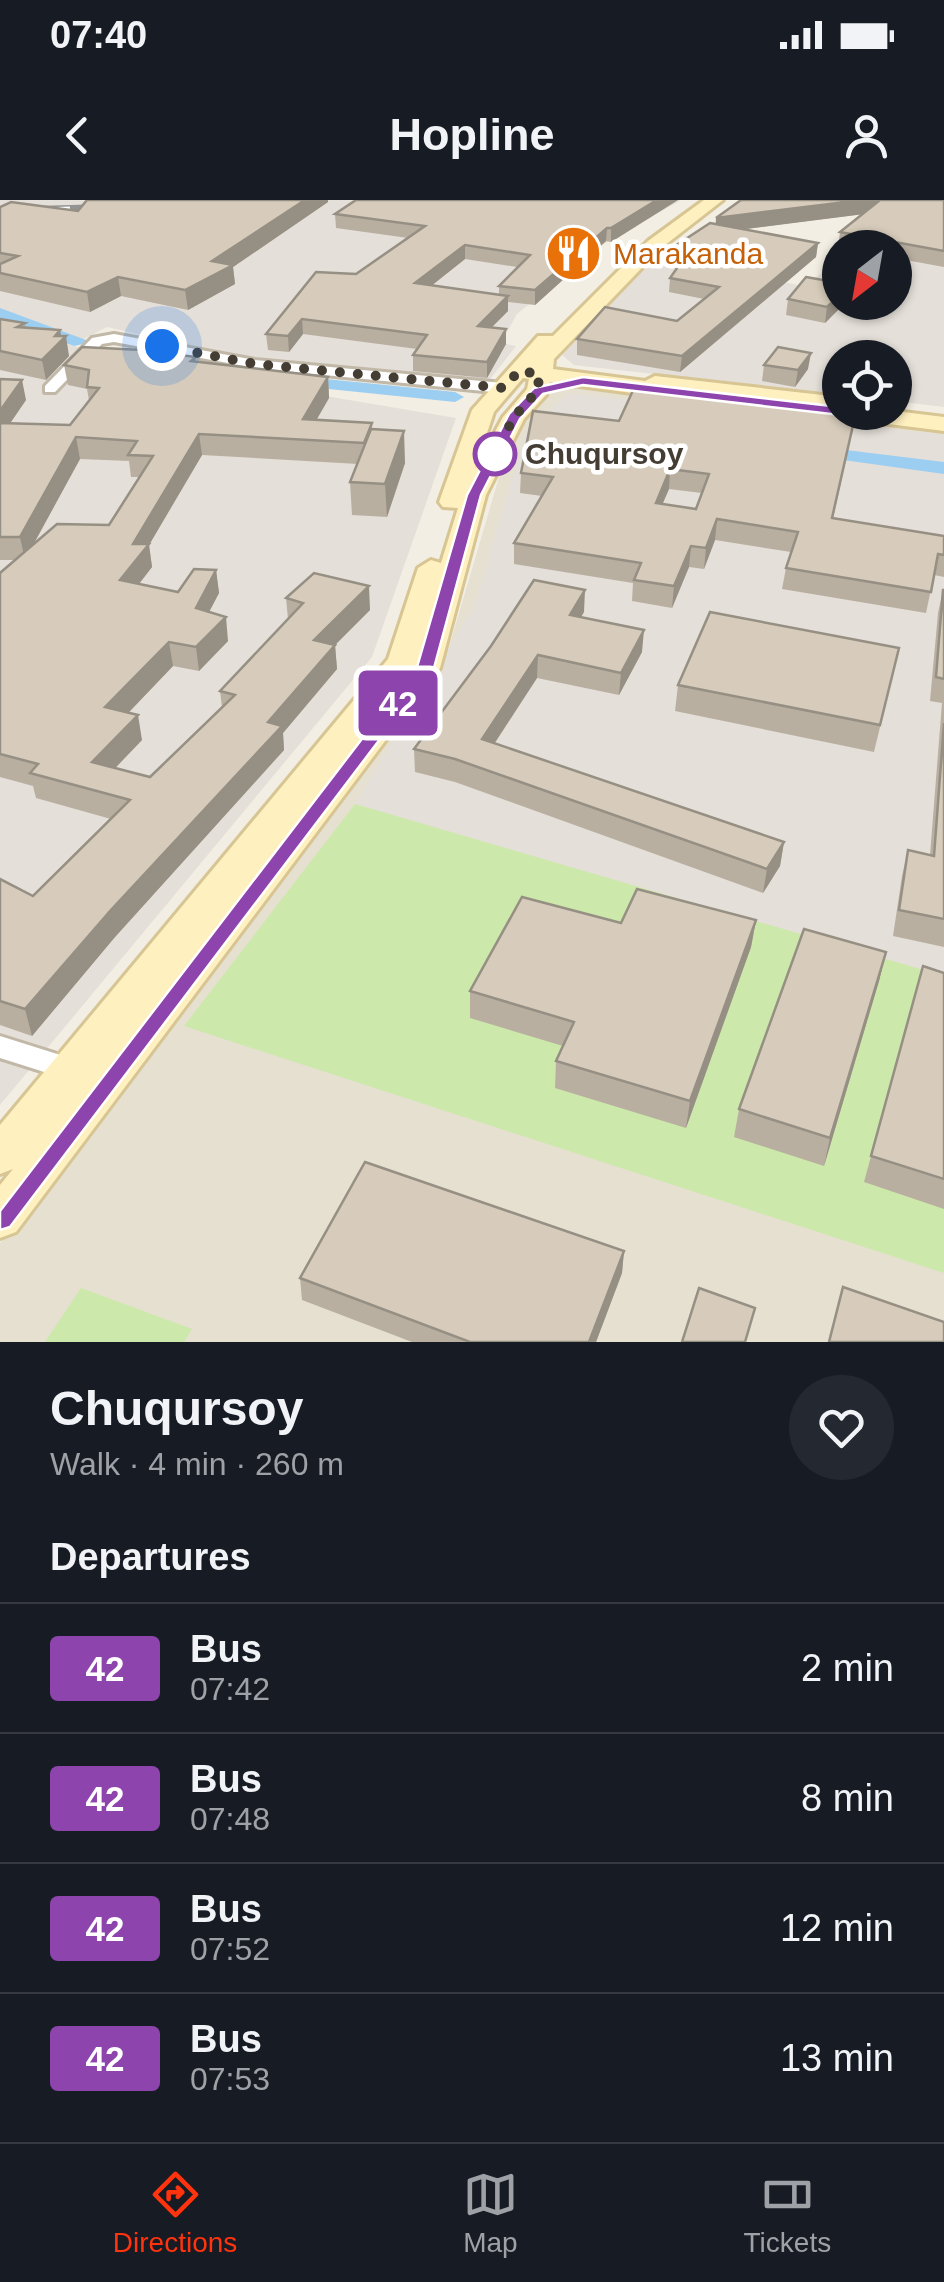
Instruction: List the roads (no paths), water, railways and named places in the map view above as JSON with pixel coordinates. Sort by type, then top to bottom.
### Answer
[{"type":"main road","points":[[0,1156],[402,662],[518,388],[638,244],[700,200]]},
{"type":"main road","points":[[0,1219],[425,668],[474,495],[518,388],[654,244],[715,200]]},
{"type":"main road","points":[[518,388],[583,381],[822,406]]},
{"type":"main road","points":[[518,388],[822,407]]},
{"type":"main road","points":[[912,412],[944,416]]},
{"type":"main road","points":[[912,420],[944,424]]},
{"type":"street","points":[[50,388],[97,341],[114,338],[255,364],[518,388]]},
{"type":"street","points":[[0,1048],[106,1082]]},
{"type":"waterway","points":[[0,313],[80,343]]},
{"type":"waterway","points":[[296,381],[455,397]]},
{"type":"waterway","points":[[813,451],[944,468]]},
{"type":"railway","points":[[0,211],[106,208]]},
{"type":"place","name":"Marakanda","points":[[574,254]]},
{"type":"place","name":"Chuqursoy","points":[[495,454]]}]
